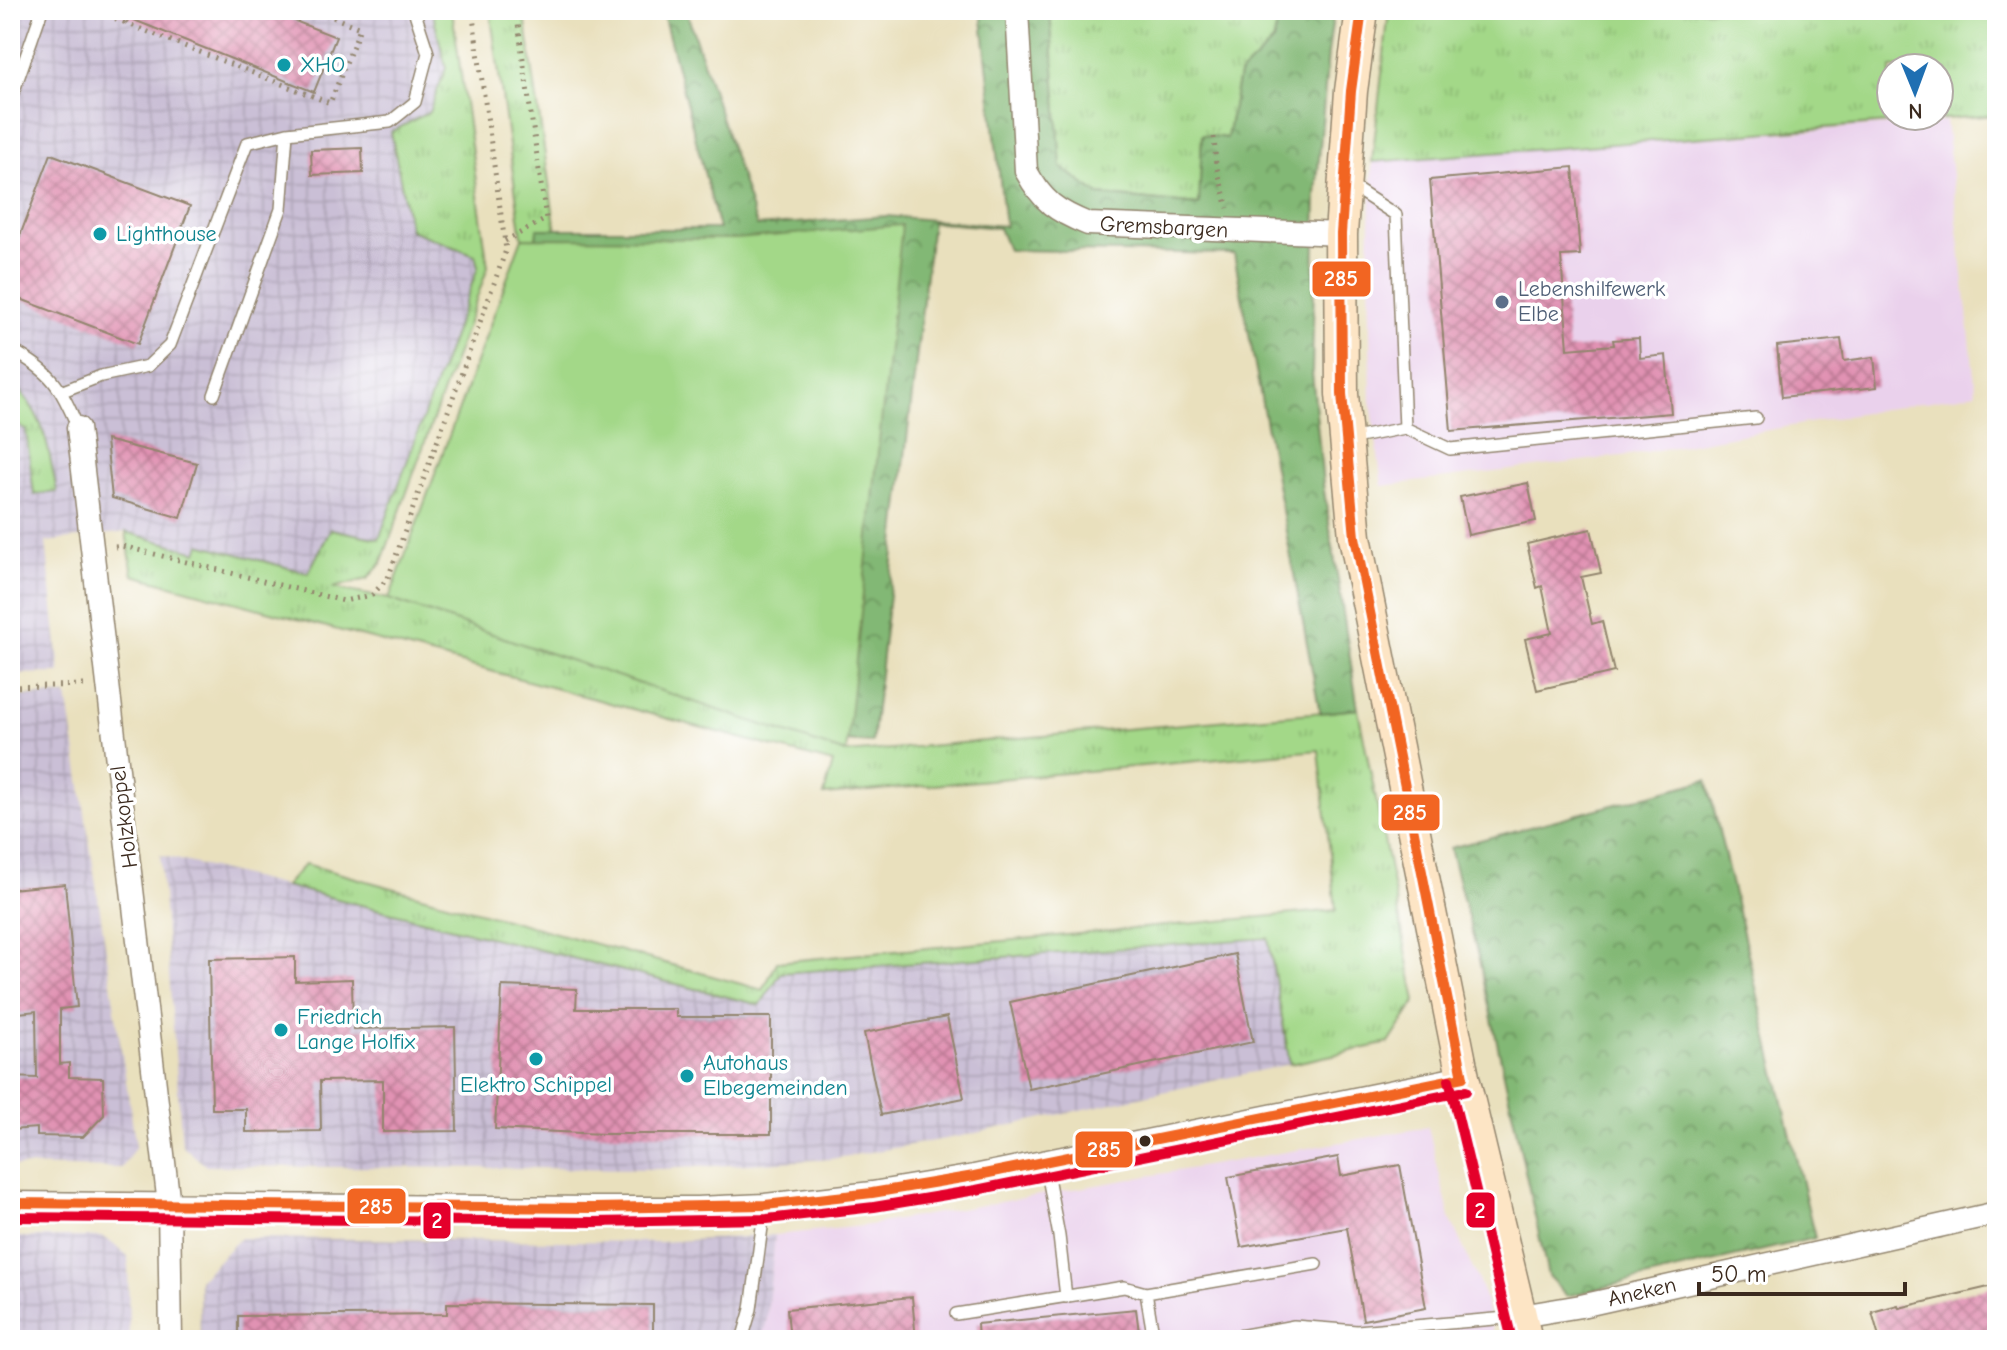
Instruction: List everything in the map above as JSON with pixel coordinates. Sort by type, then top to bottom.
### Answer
[{"type":"main road","points":[[1362,10],[1351,91],[1341,234],[1342,394],[1355,537],[1463,1077],[1523,1328]]},
{"type":"street","name":"Gremsbargen","points":[[1017,10],[1026,171],[1038,192],[1058,212],[1088,224],[1341,234]]},
{"type":"street","name":"Holzkoppel","points":[[78,428],[169,1205],[171,1340]]},
{"type":"street","points":[[10,1203],[593,1208],[765,1205],[872,1193],[974,1176],[1463,1077]]},
{"type":"street","name":"Aneken","points":[[1523,1328],[1581,1306],[1997,1213]]},
{"type":"lane","points":[[10,102],[42,10]]},
{"type":"lane","points":[[63,391],[101,376],[148,366],[170,345],[247,143],[287,133],[390,122],[415,102],[428,53],[414,10]]},
{"type":"lane","points":[[214,395],[281,209],[287,133]]},
{"type":"lane","points":[[1344,181],[1396,215],[1405,428]]},
{"type":"lane","points":[[10,349],[35,363],[63,391],[78,428]]},
{"type":"lane","points":[[1346,440],[1405,428],[1450,449],[1756,418]]},
{"type":"lane","points":[[1045,1160],[1066,1297]]},
{"type":"lane","points":[[742,1340],[751,1309],[765,1205]]},
{"type":"lane","points":[[956,1314],[1124,1287],[1146,1293],[1316,1264]]},
{"type":"lane","points":[[1146,1293],[1152,1328],[1159,1340]]},
{"type":"lane","points":[[1217,1340],[1294,1326],[1357,1331],[1523,1328]]},
{"type":"path","points":[[93,10],[330,103],[360,28],[315,10]]},
{"type":"path","points":[[94,549],[122,546],[344,601],[372,595],[388,578],[506,250],[472,10]]},
{"type":"path","points":[[505,241],[546,219],[516,10]]},
{"type":"path","points":[[120,16],[128,24]]},
{"type":"path","points":[[1214,137],[1223,196],[1238,231]]},
{"type":"path","points":[[10,687],[110,684]]},
{"type":"shaded area","points":[[10,10],[452,10],[488,267],[381,564],[367,579],[331,587],[126,532],[46,542],[60,673],[10,674]]},
{"type":"shaded area","points":[[1875,126],[1875,132],[1947,132],[1976,393],[1629,455],[1382,486],[1371,400],[1369,260],[1372,162]]},
{"type":"shaded area","points":[[67,695],[136,1146],[122,1168],[10,1166],[10,696]]},
{"type":"shaded area","points":[[160,855],[760,1005],[781,973],[1268,938],[1290,1064],[962,1136],[831,1159],[661,1169],[206,1166],[182,1145]]},
{"type":"shaded area","points":[[1428,1127],[1450,1218],[1484,1294],[1495,1340],[761,1340],[766,1323],[775,1235],[863,1226]]},
{"type":"shaded area","points":[[775,1235],[766,1323],[761,1340],[200,1340],[199,1280],[240,1238],[659,1242]]},
{"type":"shaded area","points":[[10,1237],[104,1237],[128,1256],[129,1340],[10,1340]]},
{"type":"green space","points":[[432,10],[452,10],[488,267],[381,564],[367,579],[333,588],[389,599],[846,753],[1358,709],[1416,1001],[1389,1043],[1290,1064],[1268,938],[781,973],[760,1005],[285,886],[305,864],[763,990],[777,962],[1336,910],[1319,750],[824,795],[833,763],[133,575],[126,532],[197,552],[200,544],[308,573],[331,529],[379,539],[478,267],[475,255],[410,230],[391,132],[429,112],[446,68]]},
{"type":"green space","points":[[490,10],[524,10],[557,238],[522,238]]},
{"type":"green space","points":[[662,10],[686,10],[757,226],[886,216],[1005,226],[981,10],[1050,10],[1061,167],[1099,195],[1199,205],[1202,135],[1227,138],[1239,75],[1273,42],[1280,10],[1334,10],[1316,194],[1312,372],[1323,484],[1358,709],[1320,713],[1234,254],[1008,250],[999,228],[932,222],[872,743],[829,740],[533,269],[537,229],[719,229]]},
{"type":"green space","points":[[1050,10],[1280,10],[1274,42],[1239,75],[1227,138],[1202,135],[1200,205],[1099,195],[1060,167]]},
{"type":"green space","points":[[1389,10],[1997,10],[1997,115],[1955,118],[1955,52],[1875,52],[1875,124],[1372,162]]},
{"type":"green space","points":[[902,225],[846,753],[389,599],[522,238],[735,239]]},
{"type":"green space","points":[[10,379],[38,418],[57,492],[34,495],[26,430],[10,421]]},
{"type":"green space","points":[[1707,780],[1815,1238],[1567,1296],[1548,1276],[1480,964],[1450,848]]},
{"type":"building","name":"XHO","points":[[109,10],[267,10],[336,37],[314,92]]},
{"type":"building","points":[[362,148],[363,173],[312,175],[311,150]]},
{"type":"building","name":"Lighthouse","points":[[51,154],[190,206],[138,344],[10,295],[10,262]]},
{"type":"building","name":"Lebenshilfewerk Elbe","points":[[1573,167],[1580,255],[1561,256],[1568,349],[1614,345],[1613,340],[1639,338],[1640,358],[1666,355],[1671,413],[1451,431],[1430,180]]},
{"type":"building","points":[[1841,339],[1844,361],[1874,357],[1877,387],[1782,397],[1777,346]]},
{"type":"building","points":[[106,440],[197,463],[181,518],[112,498]]},
{"type":"building","points":[[1528,483],[1536,521],[1468,535],[1460,497]]},
{"type":"building","points":[[1591,529],[1601,573],[1581,577],[1592,624],[1602,621],[1614,672],[1537,690],[1525,639],[1552,633],[1542,586],[1537,588],[1527,544]]},
{"type":"building","points":[[65,884],[77,1007],[60,1009],[60,1064],[69,1063],[69,1077],[103,1078],[104,1115],[83,1137],[37,1136],[37,1128],[10,1130],[10,1077],[37,1078],[36,1011],[10,1014],[10,889]]},
{"type":"building","points":[[1235,954],[1253,1042],[1029,1089],[1010,1002]]},
{"type":"building","name":"Friedrich Lange Holfix","points":[[295,957],[295,981],[352,979],[353,1029],[455,1027],[457,1131],[383,1132],[383,1080],[320,1081],[321,1131],[246,1132],[246,1109],[212,1109],[209,959]]},
{"type":"building","points":[[502,986],[577,989],[576,1009],[676,1009],[676,1017],[771,1017],[771,1134],[604,1134],[495,1129]]},
{"type":"building","points":[[947,1017],[964,1098],[881,1115],[864,1033]]},
{"type":"building","points":[[1338,1157],[1341,1176],[1400,1165],[1426,1308],[1363,1320],[1347,1228],[1241,1247],[1228,1177]]},
{"type":"building","points":[[1997,1285],[1997,1340],[1880,1340],[1872,1312]]},
{"type":"building","points":[[912,1297],[916,1340],[790,1340],[787,1309]]},
{"type":"building","points":[[447,1303],[653,1305],[653,1340],[238,1340],[238,1316],[447,1314]]},
{"type":"building","points":[[1136,1309],[1140,1340],[978,1340],[977,1324]]},
{"type":"transit line","name":"285","points":[[1362,10],[1351,91],[1341,234],[1342,394],[1355,537],[1463,1077]]},
{"type":"transit line","name":"285","points":[[10,1203],[593,1208],[765,1205],[872,1193],[974,1176],[1463,1077]]},
{"type":"transit line","name":"2","points":[[1449,1080],[1512,1340]]},
{"type":"transit line","name":"2","points":[[10,1217],[593,1222],[767,1219],[874,1207],[976,1190],[1466,1091]]},
{"type":"place","name":"XHO","points":[[284,65]]},
{"type":"place","name":"Lighthouse","points":[[100,234]]},
{"type":"place","name":"Lebenshilfewerk Elbe","points":[[1502,302]]},
{"type":"place","name":"Friedrich Lange Holfix","points":[[281,1030]]},
{"type":"place","name":"Elektro Schippel","points":[[536,1059]]},
{"type":"place","name":"Autohaus Elbegemeinden","points":[[687,1076]]}]
